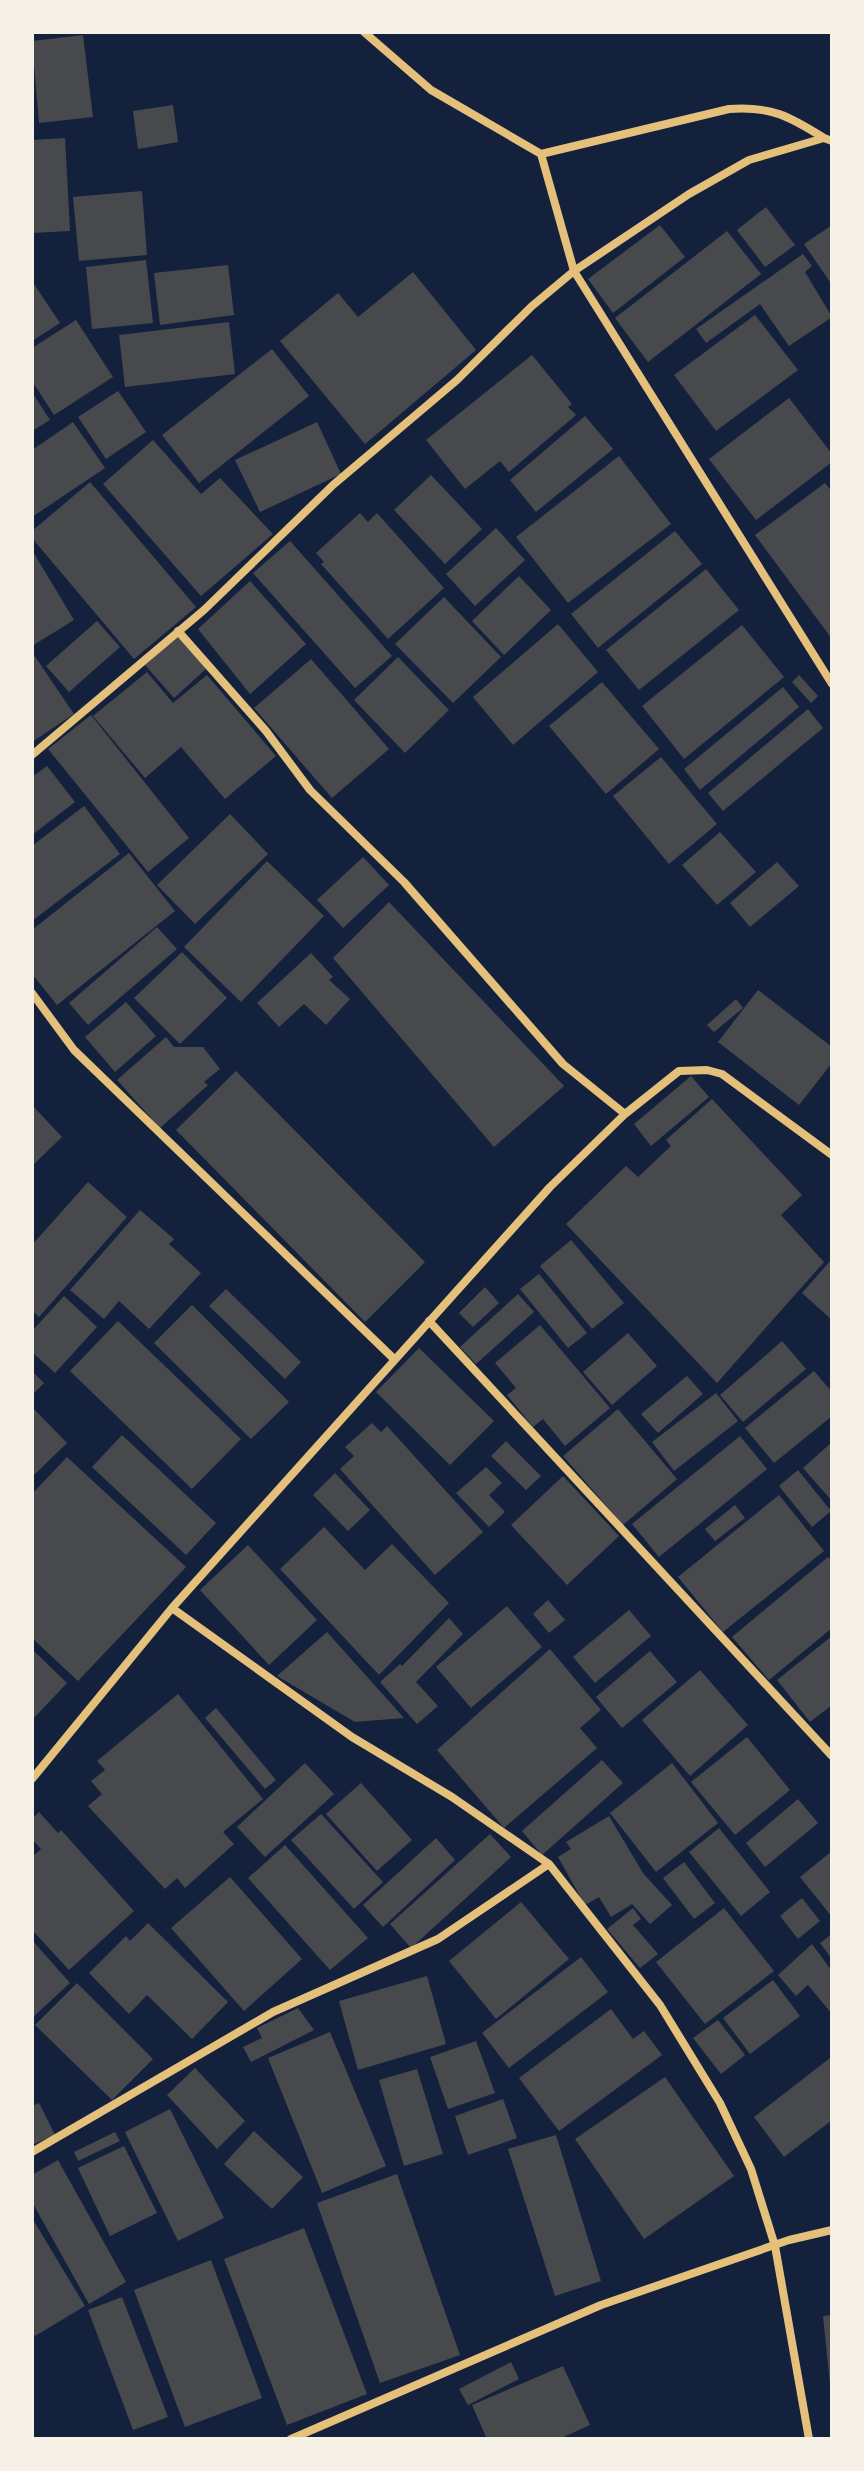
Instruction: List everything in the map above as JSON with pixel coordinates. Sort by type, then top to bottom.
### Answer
[{"type":"street","points":[[364,32],[431,90],[541,154],[729,109],[753,107],[786,114],[828,140]]},
{"type":"street","points":[[32,755],[178,631],[333,485],[457,380],[532,306],[574,271],[689,194],[749,160],[828,140]]},
{"type":"street","points":[[541,154],[574,271],[832,684]]},
{"type":"street","points":[[178,631],[266,731],[310,790],[404,882],[563,1064],[625,1114]]},
{"type":"street","points":[[32,993],[74,1050],[393,1358]]},
{"type":"street","points":[[32,1779],[172,1608],[393,1358],[550,1187],[625,1114],[679,1071],[707,1070],[722,1074],[832,1155]]},
{"type":"street","points":[[429,1321],[832,1756]]},
{"type":"street","points":[[172,1608],[352,1737],[452,1797],[549,1864],[660,2005],[720,2103],[751,2169],[775,2246],[809,2439]]},
{"type":"street","points":[[32,2152],[273,2012],[438,1939],[549,1864]]},
{"type":"street","points":[[291,2439],[601,2305],[832,2230]]},
{"type":"building","points":[[83,35],[93,117],[39,123],[32,41]]},
{"type":"building","points":[[173,105],[178,142],[138,149],[133,111]]},
{"type":"building","points":[[65,138],[70,231],[32,233],[32,140]]},
{"type":"building","points":[[142,191],[147,255],[79,261],[73,197]]},
{"type":"building","points":[[766,207],[795,245],[765,267],[737,230]]},
{"type":"building","points":[[660,225],[685,257],[613,313],[588,279]]},
{"type":"building","points":[[832,225],[832,285],[804,244]]},
{"type":"building","points":[[727,231],[761,274],[648,362],[615,318]]},
{"type":"building","points":[[803,254],[812,266],[805,272],[832,317],[789,346],[760,304],[706,343],[696,329]]},
{"type":"building","points":[[146,260],[153,323],[92,329],[86,267]]},
{"type":"building","points":[[228,265],[234,315],[160,325],[154,273]]},
{"type":"building","points":[[413,272],[476,350],[365,444],[280,341],[338,293],[358,317]]},
{"type":"building","points":[[32,281],[60,323],[32,341]]},
{"type":"building","points":[[755,315],[798,370],[716,431],[674,375]]},
{"type":"building","points":[[76,320],[113,377],[54,415],[32,381],[32,348]]},
{"type":"building","points":[[229,322],[235,374],[125,387],[119,335]]},
{"type":"building","points":[[272,349],[309,396],[199,483],[162,435]]},
{"type":"building","points":[[532,355],[572,404],[568,407],[576,415],[509,472],[500,461],[465,489],[426,440]]},
{"type":"building","points":[[118,391],[146,432],[106,459],[78,417]]},
{"type":"building","points":[[32,392],[50,420],[32,431]]},
{"type":"building","points":[[789,398],[832,454],[832,462],[756,520],[709,459]]},
{"type":"building","points":[[585,416],[613,449],[536,512],[510,480]]},
{"type":"building","points":[[73,422],[105,468],[32,517],[32,450]]},
{"type":"building","points":[[317,422],[341,474],[260,512],[235,460]]},
{"type":"building","points":[[153,440],[201,494],[220,478],[273,534],[201,596],[103,484]]},
{"type":"building","points":[[619,456],[671,524],[568,603],[516,537]]},
{"type":"building","points":[[431,475],[482,529],[445,564],[394,510]]},
{"type":"building","points":[[90,482],[196,607],[134,659],[32,538],[32,531]]},
{"type":"building","points":[[825,483],[832,492],[832,639],[755,535]]},
{"type":"building","points":[[360,513],[368,522],[377,513],[444,588],[388,639],[321,564],[324,562],[316,553]]},
{"type":"building","points":[[496,528],[525,560],[475,606],[446,574]]},
{"type":"building","points":[[675,531],[702,564],[598,648],[571,614]]},
{"type":"building","points":[[290,541],[392,656],[355,688],[253,573]]},
{"type":"building","points":[[32,550],[74,620],[32,646]]},
{"type":"building","points":[[706,569],[739,610],[639,690],[606,650]]},
{"type":"building","points":[[519,576],[551,610],[504,655],[472,621]]},
{"type":"building","points":[[250,581],[306,644],[250,694],[198,629]]},
{"type":"building","points":[[444,597],[501,657],[453,703],[395,644]]},
{"type":"building","points":[[97,621],[120,647],[69,692],[46,666]]},
{"type":"building","points":[[558,624],[598,672],[513,745],[473,697]]},
{"type":"building","points":[[742,625],[784,677],[684,759],[642,706]]},
{"type":"building","points":[[179,635],[207,668],[174,698],[145,665]]},
{"type":"building","points":[[32,652],[74,714],[32,742]]},
{"type":"building","points":[[398,657],[449,710],[405,753],[354,700]]},
{"type":"building","points":[[311,659],[389,749],[332,798],[254,708]]},
{"type":"building","points":[[147,672],[173,703],[207,675],[276,756],[225,799],[181,747],[145,778],[93,716]]},
{"type":"building","points":[[799,675],[818,696],[811,703],[792,682]]},
{"type":"building","points":[[602,682],[659,749],[606,794],[549,726]]},
{"type":"building","points":[[783,687],[799,707],[700,790],[684,769]]},
{"type":"building","points":[[808,709],[823,728],[723,811],[708,793]]},
{"type":"building","points":[[91,715],[189,838],[148,872],[48,749]]},
{"type":"building","points":[[661,757],[717,824],[669,864],[613,796]]},
{"type":"building","points":[[47,766],[75,802],[32,835],[32,777]]},
{"type":"building","points":[[84,806],[120,854],[32,921],[32,846]]},
{"type":"building","points":[[230,814],[268,854],[195,924],[157,885]]},
{"type":"building","points":[[720,832],[756,872],[717,905],[682,865]]},
{"type":"building","points":[[129,853],[175,911],[57,1005],[32,974],[32,930]]},
{"type":"building","points":[[363,857],[389,885],[343,928],[317,900]]},
{"type":"building","points":[[267,861],[324,916],[241,1002],[184,947]]},
{"type":"building","points":[[777,862],[799,886],[750,927],[730,903]]},
{"type":"building","points":[[389,902],[564,1086],[494,1147],[333,958]]},
{"type":"building","points":[[157,927],[177,949],[88,1025],[69,1003]]},
{"type":"building","points":[[182,952],[227,998],[180,1044],[134,998]]},
{"type":"building","points":[[311,953],[333,977],[329,980],[350,999],[326,1025],[304,1004],[279,1027],[257,1003]]},
{"type":"building","points":[[758,990],[832,1047],[832,1063],[799,1105],[718,1042]]},
{"type":"building","points":[[736,999],[743,1008],[714,1032],[707,1025]]},
{"type":"building","points":[[126,1002],[156,1036],[115,1072],[85,1037]]},
{"type":"building","points":[[166,1037],[174,1047],[203,1047],[220,1069],[204,1082],[208,1085],[160,1128],[117,1080]]},
{"type":"building","points":[[236,1071],[425,1262],[365,1322],[176,1130]]},
{"type":"building","points":[[691,1076],[709,1097],[651,1146],[634,1124]]},
{"type":"building","points":[[712,1099],[802,1195],[781,1215],[824,1262],[717,1383],[566,1224],[626,1166],[638,1177],[671,1146],[666,1140]]},
{"type":"building","points":[[32,1105],[62,1137],[32,1166]]},
{"type":"building","points":[[88,1182],[127,1217],[39,1317],[32,1310],[32,1245]]},
{"type":"building","points":[[140,1210],[174,1239],[169,1244],[201,1273],[149,1329],[119,1301],[104,1319],[70,1290]]},
{"type":"building","points":[[571,1240],[624,1303],[592,1329],[540,1266]]},
{"type":"building","points":[[832,1259],[832,1320],[802,1293]]},
{"type":"building","points":[[539,1274],[587,1333],[568,1348],[520,1289]]},
{"type":"building","points":[[485,1287],[499,1303],[473,1327],[459,1313]]},
{"type":"building","points":[[226,1289],[301,1362],[285,1379],[209,1306]]},
{"type":"building","points":[[518,1294],[534,1312],[476,1364],[460,1347]]},
{"type":"building","points":[[64,1296],[97,1327],[55,1373],[32,1352],[32,1331]]},
{"type":"building","points":[[192,1305],[289,1402],[251,1439],[154,1343]]},
{"type":"building","points":[[118,1321],[241,1439],[192,1489],[70,1371]]},
{"type":"building","points":[[540,1325],[610,1408],[565,1446],[543,1419],[533,1427],[507,1395],[516,1388],[495,1363]]},
{"type":"building","points":[[628,1333],[657,1366],[612,1405],[583,1372]]},
{"type":"building","points":[[782,1341],[806,1369],[743,1422],[720,1395]]},
{"type":"building","points":[[419,1348],[494,1421],[450,1465],[376,1392]]},
{"type":"building","points":[[32,1371],[44,1383],[32,1395]]},
{"type":"building","points":[[814,1371],[832,1392],[832,1416],[774,1463],[745,1428]]},
{"type":"building","points":[[687,1376],[703,1394],[658,1433],[641,1414]]},
{"type":"building","points":[[716,1393],[738,1421],[674,1471],[652,1442]]},
{"type":"building","points":[[34,1409],[67,1443],[32,1477],[32,1411]]},
{"type":"building","points":[[618,1409],[677,1479],[623,1525],[563,1456]]},
{"type":"building","points":[[372,1423],[381,1432],[387,1426],[483,1532],[435,1575],[340,1469],[354,1456],[345,1447]]},
{"type":"building","points":[[122,1435],[216,1523],[186,1555],[92,1467]]},
{"type":"building","points":[[740,1436],[767,1469],[659,1557],[632,1524]]},
{"type":"building","points":[[506,1441],[541,1476],[526,1490],[491,1456]]},
{"type":"building","points":[[832,1442],[832,1501],[803,1468]]},
{"type":"building","points":[[67,1457],[186,1567],[78,1681],[32,1638],[32,1494]]},
{"type":"building","points":[[486,1467],[502,1483],[489,1495],[505,1512],[489,1527],[456,1493]]},
{"type":"building","points":[[798,1470],[831,1511],[812,1527],[779,1486]]},
{"type":"building","points":[[335,1473],[370,1510],[348,1531],[313,1495]]},
{"type":"building","points":[[563,1476],[619,1536],[567,1585],[511,1525]]},
{"type":"building","points":[[779,1495],[824,1551],[723,1632],[678,1577]]},
{"type":"building","points":[[735,1505],[745,1518],[715,1541],[705,1529]]},
{"type":"building","points":[[324,1527],[365,1570],[392,1544],[449,1603],[379,1675],[280,1569]]},
{"type":"building","points":[[248,1545],[317,1620],[269,1665],[200,1590]]},
{"type":"building","points":[[828,1557],[832,1561],[832,1628],[769,1680],[732,1637]]},
{"type":"building","points":[[548,1600],[565,1620],[549,1633],[533,1614]]},
{"type":"building","points":[[507,1606],[542,1647],[471,1708],[436,1667]]},
{"type":"building","points":[[629,1610],[651,1636],[595,1683],[573,1657]]},
{"type":"building","points":[[449,1618],[463,1634],[416,1682],[438,1706],[417,1724],[380,1682],[400,1664],[402,1666]]},
{"type":"building","points":[[327,1632],[404,1718],[355,1722],[277,1676]]},
{"type":"building","points":[[832,1636],[832,1705],[810,1722],[777,1680]]},
{"type":"building","points":[[32,1649],[67,1683],[32,1720]]},
{"type":"building","points":[[550,1649],[601,1710],[580,1728],[597,1748],[504,1828],[437,1750]]},
{"type":"building","points":[[650,1651],[677,1682],[622,1728],[596,1697]]},
{"type":"building","points":[[700,1670],[748,1725],[690,1776],[642,1720]]},
{"type":"building","points":[[178,1694],[263,1799],[223,1832],[234,1844],[185,1888],[177,1878],[165,1889],[88,1806],[102,1794],[91,1781],[105,1770],[97,1761]]},
{"type":"building","points":[[216,1708],[276,1780],[265,1789],[205,1718]]},
{"type":"building","points":[[747,1737],[790,1790],[735,1835],[691,1782]]},
{"type":"building","points":[[602,1760],[623,1783],[542,1855],[522,1831]]},
{"type":"building","points":[[305,1763],[334,1794],[265,1857],[237,1827]]},
{"type":"building","points":[[672,1763],[718,1823],[656,1872],[610,1813]]},
{"type":"building","points":[[361,1783],[412,1840],[377,1871],[326,1814]]},
{"type":"building","points":[[798,1799],[818,1823],[765,1867],[746,1843]]},
{"type":"building","points":[[39,1812],[58,1833],[61,1830],[134,1911],[69,1970],[32,1930],[32,1857],[41,1849],[32,1839],[32,1819]]},
{"type":"building","points":[[321,1814],[383,1882],[354,1909],[291,1840]]},
{"type":"building","points":[[609,1816],[643,1873],[672,1905],[650,1924],[632,1904],[611,1917],[599,1897],[585,1905],[558,1857],[571,1849],[566,1842]]},
{"type":"building","points":[[719,1828],[770,1892],[741,1916],[689,1852]]},
{"type":"building","points":[[490,1834],[511,1857],[411,1948],[390,1924]]},
{"type":"building","points":[[436,1838],[455,1860],[383,1927],[363,1905]]},
{"type":"building","points":[[285,1845],[368,1938],[330,1970],[248,1878]]},
{"type":"building","points":[[832,1851],[832,1917],[800,1877]]},
{"type":"building","points":[[684,1862],[715,1903],[694,1919],[663,1878]]},
{"type":"building","points":[[230,1877],[302,1959],[244,2011],[171,1928]]},
{"type":"building","points":[[802,1898],[820,1921],[798,1939],[780,1916]]},
{"type":"building","points":[[521,1902],[569,1959],[496,2019],[449,1961]]},
{"type":"building","points":[[633,1908],[641,1919],[633,1925],[658,1954],[640,1968],[607,1929]]},
{"type":"building","points":[[724,1908],[774,1971],[705,2024],[656,1962]]},
{"type":"building","points":[[148,1923],[228,2002],[192,2039],[147,1995],[129,2014],[89,1973],[126,1936],[130,1941]]},
{"type":"building","points":[[832,1934],[832,1959],[820,1943]]},
{"type":"building","points":[[32,1940],[70,1983],[32,2018]]},
{"type":"building","points":[[812,1944],[832,1971],[832,2014],[808,1985],[796,1996],[778,1975]]},
{"type":"building","points":[[581,1957],[608,1992],[509,2068],[482,2033]]},
{"type":"building","points":[[427,1976],[446,2044],[358,2070],[339,2001]]},
{"type":"building","points":[[773,1980],[800,2016],[750,2054],[723,2018]]},
{"type":"building","points":[[77,1983],[153,2059],[112,2100],[35,2025]]},
{"type":"building","points":[[298,2008],[314,2030],[251,2062],[243,2047],[262,2038],[257,2028]]},
{"type":"building","points":[[611,2009],[633,2039],[644,2031],[662,2055],[559,2131],[519,2078]]},
{"type":"building","points":[[718,2020],[745,2055],[721,2074],[693,2038]]},
{"type":"building","points":[[330,2032],[386,2166],[322,2193],[268,2058]]},
{"type":"building","points":[[476,2041],[495,2093],[448,2109],[430,2057]]},
{"type":"building","points":[[830,2058],[832,2120],[784,2157],[754,2117]]},
{"type":"building","points":[[195,2068],[245,2121],[217,2149],[167,2095]]},
{"type":"building","points":[[417,2069],[443,2154],[404,2166],[379,2080]]},
{"type":"building","points":[[665,2077],[734,2176],[644,2239],[575,2139]]},
{"type":"building","points":[[503,2099],[517,2138],[468,2155],[455,2116]]},
{"type":"building","points":[[39,2103],[55,2135],[32,2145],[32,2106]]},
{"type":"building","points":[[170,2109],[224,2218],[178,2241],[125,2132]]},
{"type":"building","points":[[254,2131],[303,2177],[272,2209],[224,2164]]},
{"type":"building","points":[[115,2132],[120,2141],[78,2161],[74,2152]]},
{"type":"building","points":[[556,2135],[601,2281],[555,2296],[508,2149]]},
{"type":"building","points":[[124,2146],[157,2213],[110,2236],[78,2168]]},
{"type":"building","points":[[58,2160],[126,2282],[89,2304],[32,2202],[32,2175]]},
{"type":"building","points":[[397,2174],[460,2355],[380,2383],[317,2203]]},
{"type":"building","points":[[32,2218],[85,2306],[35,2336],[32,2330]]},
{"type":"building","points":[[304,2228],[367,2394],[287,2425],[224,2259]]},
{"type":"building","points":[[211,2260],[262,2398],[185,2427],[134,2290]]},
{"type":"building","points":[[122,2297],[168,2417],[133,2430],[88,2310]]},
{"type":"building","points":[[832,2315],[832,2384],[830,2384],[823,2316]]},
{"type":"building","points":[[511,2362],[519,2379],[468,2405],[459,2389]]},
{"type":"building","points":[[563,2366],[590,2425],[559,2439],[487,2439],[472,2405]]}]
